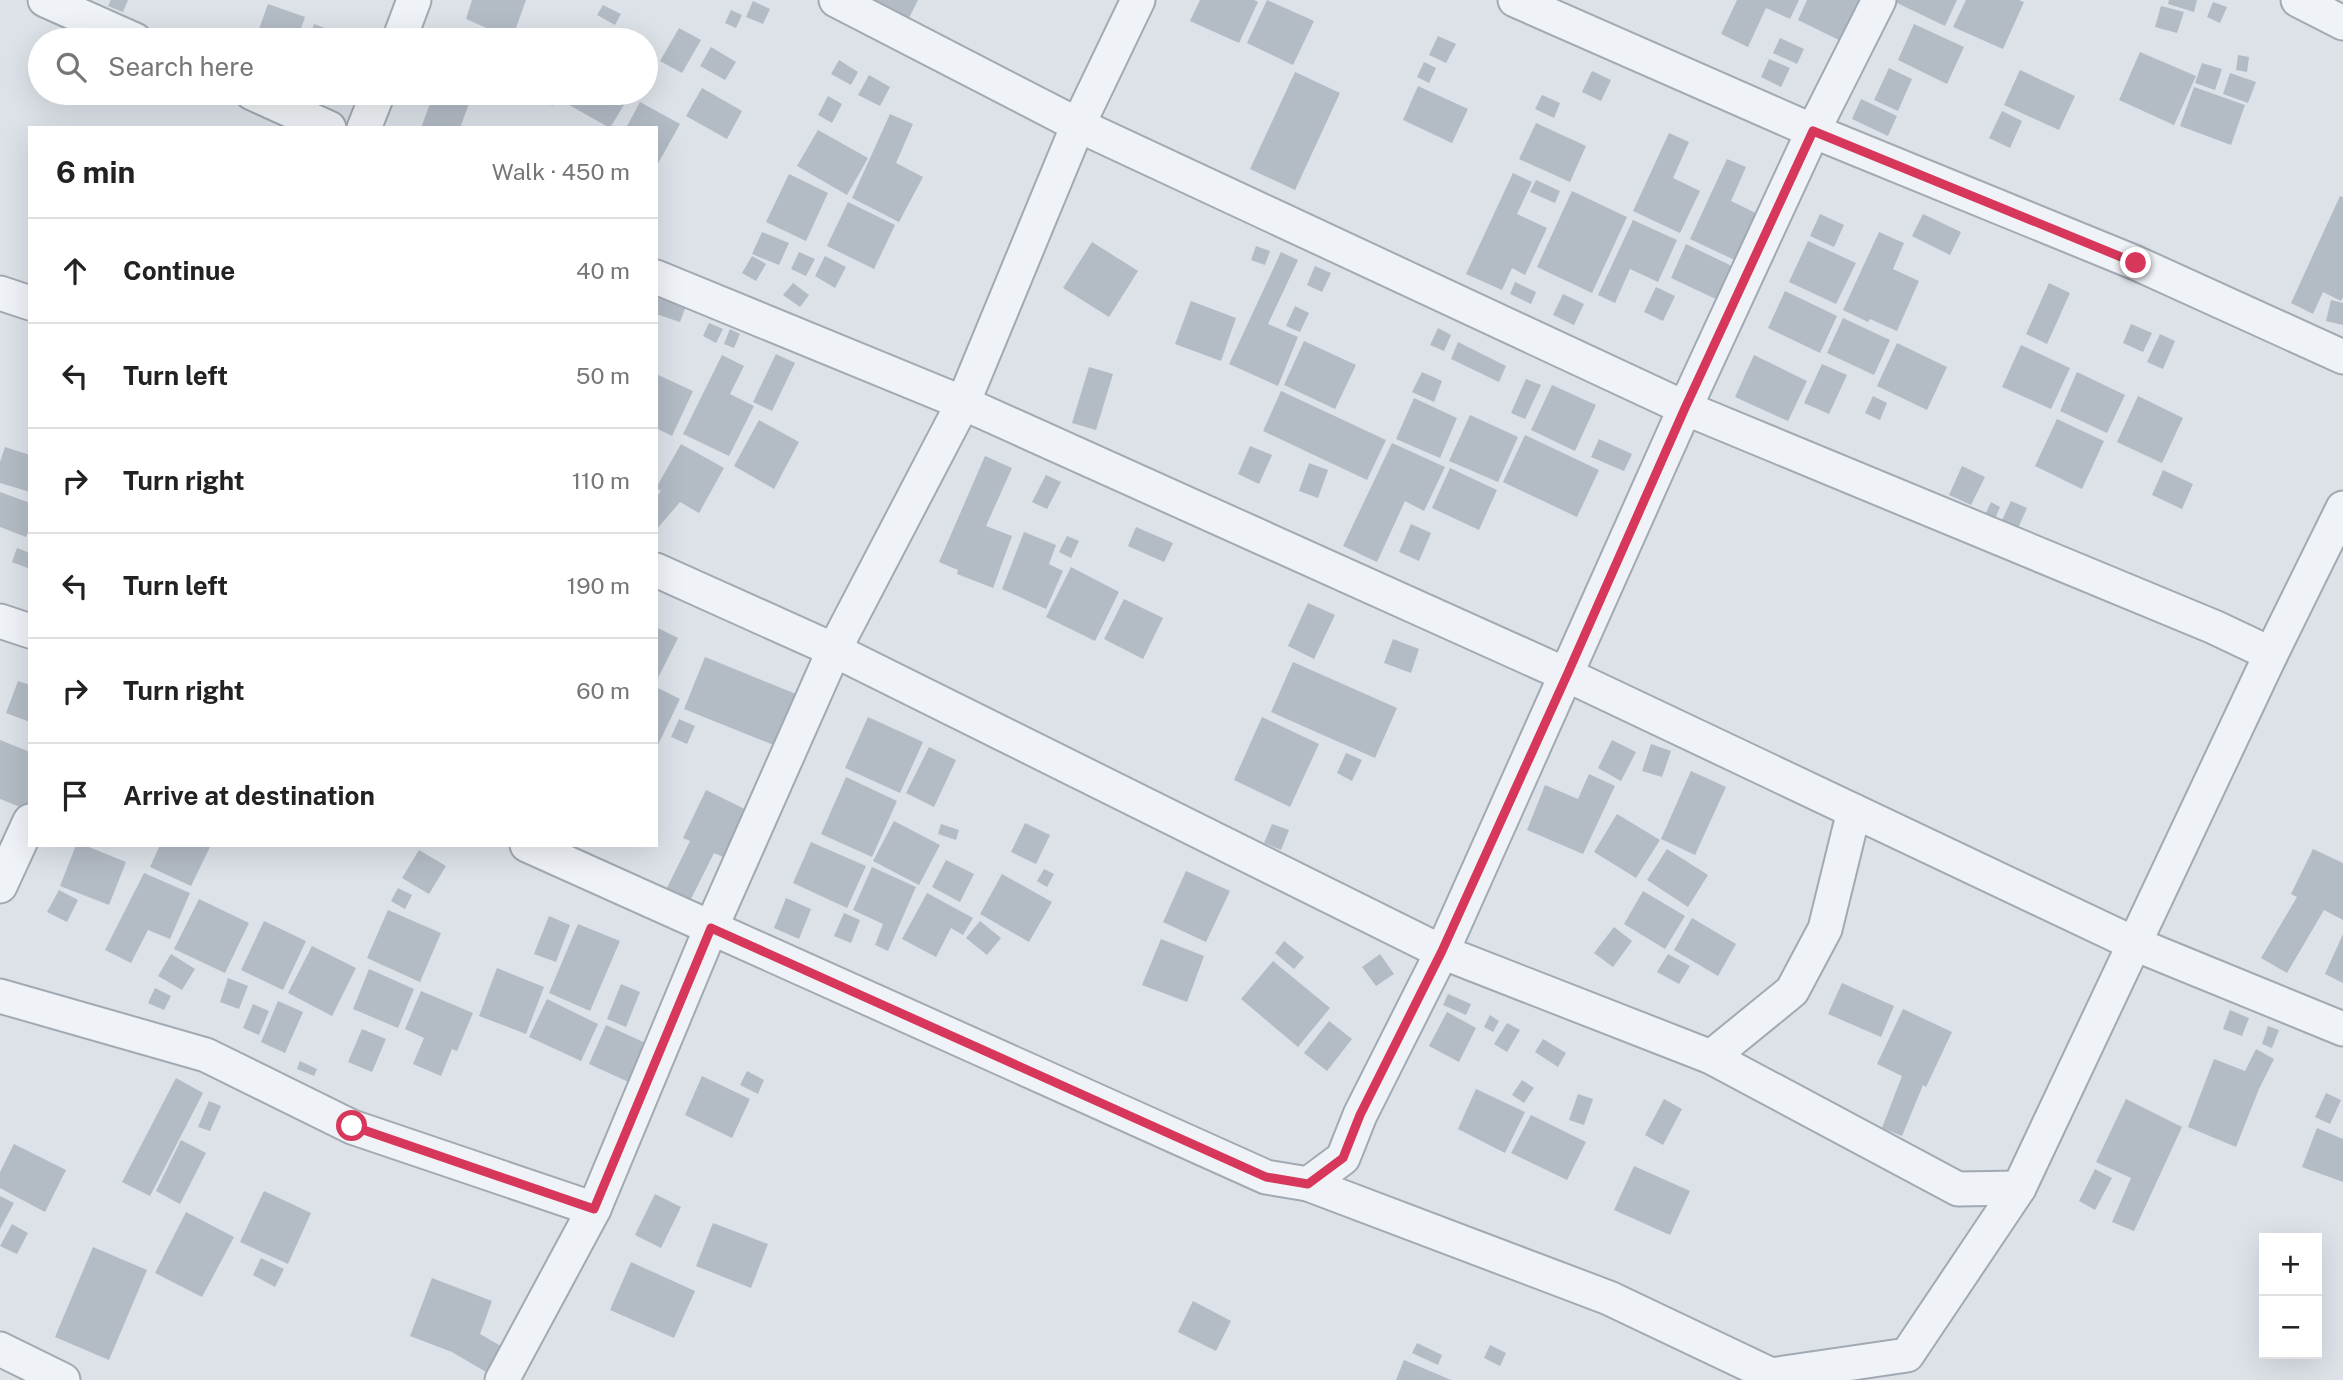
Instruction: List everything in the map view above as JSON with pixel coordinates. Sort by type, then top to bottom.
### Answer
[{"type":"street","points":[[46,0],[108,28]]},
{"type":"street","points":[[403,28],[414,0]]},
{"type":"street","points":[[836,0],[1078,125],[1685,408],[2214,627],[2271,654]]},
{"type":"street","points":[[502,1380],[594,1209],[711,928],[834,650],[963,403],[1078,125],[1138,0]]},
{"type":"street","points":[[1515,0],[1813,131],[2136,263],[2343,357]]},
{"type":"street","points":[[1308,1184],[1343,1158],[1360,1115],[1442,951],[1685,408],[1813,131],[1879,0]]},
{"type":"street","points":[[2298,0],[2343,23]]},
{"type":"street","points":[[278,105],[325,126]]},
{"type":"street","points":[[365,126],[373,105]]},
{"type":"street","points":[[658,278],[963,403],[1567,675],[2134,944],[2343,1029]]},
{"type":"street","points":[[0,293],[28,302]]},
{"type":"street","points":[[531,847],[1266,1177],[1308,1184],[1609,1298],[1771,1375],[1907,1355],[2019,1188],[2271,654],[2343,508]]},
{"type":"street","points":[[658,571],[834,650],[1442,951],[1711,1057],[1958,1189],[2019,1188]]},
{"type":"street","points":[[0,621],[28,630]]},
{"type":"street","points":[[1711,1057],[1792,991],[1825,929],[1854,811]]},
{"type":"street","points":[[0,886],[28,825]]},
{"type":"street","points":[[0,996],[206,1055],[352,1126],[594,1209]]},
{"type":"street","points":[[0,1349],[63,1380]]},
{"type":"building","points":[[111,0],[128,0],[123,12],[108,6]]},
{"type":"building","points":[[472,0],[526,0],[516,28],[487,28],[466,19]]},
{"type":"building","points":[[867,0],[918,0],[907,22]]},
{"type":"building","points":[[1200,0],[1258,2],[1239,43],[1190,21]]},
{"type":"building","points":[[1267,0],[1314,21],[1293,65],[1247,43]]},
{"type":"building","points":[[1737,0],[1799,0],[1790,19],[1766,8],[1748,47],[1721,34]]},
{"type":"building","points":[[1807,0],[1862,0],[1843,42],[1798,20]]},
{"type":"building","points":[[1957,0],[1945,26],[1895,2]]},
{"type":"building","points":[[1966,0],[2024,2],[2003,49],[1953,27]]},
{"type":"building","points":[[2169,0],[2197,0],[2194,12],[2168,4]]},
{"type":"building","points":[[753,1],[770,9],[763,24],[746,17]]},
{"type":"building","points":[[2213,2],[2227,7],[2220,23],[2207,17]]},
{"type":"building","points":[[268,4],[305,17],[301,28],[259,28]]},
{"type":"building","points":[[603,5],[621,14],[615,25],[597,15]]},
{"type":"building","points":[[2161,6],[2184,12],[2177,33],[2155,27]]},
{"type":"building","points":[[731,10],[742,15],[736,28],[725,23]]},
{"type":"building","points":[[1914,24],[1964,47],[1947,84],[1898,60]]},
{"type":"building","points":[[679,28],[701,40],[682,73],[660,61]]},
{"type":"building","points":[[1438,36],[1456,44],[1446,63],[1429,55]]},
{"type":"building","points":[[1780,38],[1804,49],[1797,64],[1773,53]]},
{"type":"building","points":[[711,47],[736,62],[725,80],[700,66]]},
{"type":"building","points":[[2140,52],[2196,76],[2174,125],[2119,100]]},
{"type":"building","points":[[2238,55],[2249,57],[2247,72],[2236,70]]},
{"type":"building","points":[[1769,59],[1790,68],[1781,87],[1761,77]]},
{"type":"building","points":[[839,60],[858,72],[851,85],[831,74]]},
{"type":"building","points":[[1424,62],[1436,68],[1429,83],[1417,77]]},
{"type":"building","points":[[2202,63],[2222,69],[2215,90],[2195,83]]},
{"type":"building","points":[[1889,68],[1912,79],[1898,111],[1874,100]]},
{"type":"building","points":[[2020,70],[2075,96],[2059,130],[2004,105]]},
{"type":"building","points":[[1592,71],[1611,80],[1601,101],[1582,92]]},
{"type":"building","points":[[1295,72],[1340,93],[1295,190],[1250,169]]},
{"type":"building","points":[[2230,73],[2256,82],[2248,103],[2223,94]]},
{"type":"building","points":[[869,75],[890,87],[880,106],[858,95]]},
{"type":"building","points":[[1418,86],[1468,109],[1452,143],[1403,120]]},
{"type":"building","points":[[2194,87],[2245,105],[2231,145],[2180,126]]},
{"type":"building","points":[[702,88],[742,111],[727,139],[686,116]]},
{"type":"building","points":[[1542,95],[1560,103],[1554,118],[1535,109]]},
{"type":"building","points":[[828,96],[842,104],[832,123],[818,115]]},
{"type":"building","points":[[1861,99],[1897,116],[1888,136],[1852,119]]},
{"type":"building","points":[[430,105],[469,105],[461,126],[422,126]]},
{"type":"building","points":[[569,105],[624,105],[611,126],[606,126]]},
{"type":"building","points":[[638,105],[645,105],[680,124],[658,163],[658,126],[627,126]]},
{"type":"building","points":[[2002,111],[2022,121],[2010,148],[1989,138]]},
{"type":"building","points":[[890,114],[913,124],[896,163],[923,177],[899,222],[852,198]]},
{"type":"building","points":[[1536,123],[1586,146],[1570,182],[1519,159]]},
{"type":"building","points":[[818,130],[868,158],[847,195],[797,166]]},
{"type":"building","points":[[1669,133],[1689,142],[1673,178],[1700,191],[1680,233],[1633,211]]},
{"type":"building","points":[[1727,159],[1746,167],[1731,201],[1764,217],[1743,264],[1690,239]]},
{"type":"building","points":[[1513,173],[1532,182],[1517,214],[1547,228],[1525,275],[1512,268],[1502,290],[1466,274]]},
{"type":"building","points":[[789,174],[828,193],[806,241],[766,222]]},
{"type":"building","points":[[1536,180],[1560,191],[1555,203],[1530,192]]},
{"type":"building","points":[[1572,191],[1627,217],[1592,293],[1537,267]]},
{"type":"building","points":[[2340,196],[2343,197],[2343,297],[2341,301],[2323,292],[2313,314],[2291,303]]},
{"type":"building","points":[[848,202],[895,225],[874,269],[827,246]]},
{"type":"building","points":[[1820,214],[1844,225],[1834,247],[1810,236]]},
{"type":"building","points":[[1923,214],[1961,232],[1950,255],[1912,236]]},
{"type":"building","points":[[1633,220],[1677,240],[1658,282],[1630,269],[1615,303],[1598,295]]},
{"type":"building","points":[[762,232],[789,243],[779,265],[752,254]]},
{"type":"building","points":[[1879,232],[1904,243],[1893,269],[1919,281],[1897,331],[1870,319],[1868,322],[1843,310]]},
{"type":"building","points":[[1808,241],[1856,263],[1836,304],[1789,282]]},
{"type":"building","points":[[1092,242],[1138,271],[1109,317],[1063,288]]},
{"type":"building","points":[[1686,244],[1736,268],[1720,301],[1671,278]]},
{"type":"building","points":[[1256,246],[1270,251],[1265,265],[1251,260]]},
{"type":"building","points":[[799,252],[815,259],[806,276],[791,269]]},
{"type":"building","points":[[1281,252],[1298,260],[1268,324],[1298,337],[1278,386],[1229,364]]},
{"type":"building","points":[[752,256],[766,264],[756,281],[742,273]]},
{"type":"building","points":[[825,256],[846,267],[835,288],[815,276]]},
{"type":"building","points":[[1315,266],[1331,273],[1322,292],[1307,285]]},
{"type":"building","points":[[1515,282],[1536,292],[1531,304],[1510,294]]},
{"type":"building","points":[[793,283],[809,295],[800,307],[783,295]]},
{"type":"building","points":[[2049,283],[2070,293],[2047,344],[2026,334]]},
{"type":"building","points":[[1656,287],[1675,296],[1663,321],[1644,312]]},
{"type":"building","points":[[1785,291],[1837,316],[1820,353],[1768,328]]},
{"type":"building","points":[[1563,294],[1584,304],[1574,325],[1553,315]]},
{"type":"building","points":[[658,298],[686,306],[680,322],[658,315]]},
{"type":"building","points":[[2331,300],[2343,303],[2343,325],[2326,321]]},
{"type":"building","points":[[1191,301],[1236,318],[1221,361],[1175,344]]},
{"type":"building","points":[[1295,306],[1309,313],[1300,332],[1286,326]]},
{"type":"building","points":[[1843,318],[1890,340],[1874,375],[1827,353]]},
{"type":"building","points":[[709,323],[723,329],[716,343],[703,336]]},
{"type":"building","points":[[2131,324],[2152,333],[2143,352],[2123,343]]},
{"type":"building","points":[[1438,328],[1451,335],[1444,351],[1430,345]]},
{"type":"building","points":[[730,329],[740,334],[734,348],[724,344]]},
{"type":"building","points":[[2160,334],[2175,341],[2163,369],[2147,362]]},
{"type":"building","points":[[1304,341],[1356,365],[1335,409],[1284,385]]},
{"type":"building","points":[[1458,342],[1506,366],[1499,382],[1451,359]]},
{"type":"building","points":[[1897,343],[1947,367],[1927,410],[1877,386]]},
{"type":"building","points":[[2021,345],[2070,368],[2051,409],[2002,387]]},
{"type":"building","points":[[776,354],[795,363],[772,411],[753,402]]},
{"type":"building","points":[[722,355],[744,366],[730,394],[754,406],[729,456],[683,434]]},
{"type":"building","points":[[1754,355],[1807,381],[1788,421],[1735,397]]},
{"type":"building","points":[[1822,364],[1847,375],[1829,414],[1804,403]]},
{"type":"building","points":[[1089,367],[1113,374],[1096,430],[1072,423]]},
{"type":"building","points":[[1422,372],[1442,381],[1434,402],[1412,392]]},
{"type":"building","points":[[2077,372],[2125,395],[2107,433],[2060,411]]},
{"type":"building","points":[[658,375],[693,391],[672,436],[658,429]]},
{"type":"building","points":[[1526,379],[1541,385],[1525,419],[1511,413]]},
{"type":"building","points":[[1552,385],[1596,405],[1575,451],[1531,430]]},
{"type":"building","points":[[1281,391],[1386,440],[1367,480],[1263,431]]},
{"type":"building","points":[[1873,396],[1887,403],[1880,420],[1865,413]]},
{"type":"building","points":[[2138,396],[2183,418],[2162,463],[2117,442]]},
{"type":"building","points":[[1414,398],[1457,418],[1440,458],[1396,439]]},
{"type":"building","points":[[1470,415],[1518,437],[1498,482],[1449,461]]},
{"type":"building","points":[[2057,419],[2104,441],[2082,489],[2035,466]]},
{"type":"building","points":[[759,420],[799,442],[774,489],[734,466]]},
{"type":"building","points":[[1525,435],[1599,470],[1577,517],[1503,482]]},
{"type":"building","points":[[1599,439],[1632,454],[1624,471],[1591,457]]},
{"type":"building","points":[[1392,443],[1445,467],[1424,511],[1405,501],[1377,562],[1343,546]]},
{"type":"building","points":[[681,444],[724,468],[699,513],[680,502],[658,528],[658,495],[661,491],[658,484]]},
{"type":"building","points":[[1250,446],[1272,455],[1259,484],[1238,474]]},
{"type":"building","points":[[5,447],[28,454],[28,491],[0,483],[0,462]]},
{"type":"building","points":[[985,456],[1012,468],[986,526],[1012,536],[993,588],[957,574],[958,570],[939,562]]},
{"type":"building","points":[[1309,463],[1328,470],[1318,498],[1299,491]]},
{"type":"building","points":[[1962,466],[1985,477],[1971,505],[1949,495]]},
{"type":"building","points":[[1450,468],[1497,490],[1479,530],[1432,508]]},
{"type":"building","points":[[2163,470],[2193,484],[2182,509],[2152,495]]},
{"type":"building","points":[[1046,475],[1061,482],[1047,509],[1032,502]]},
{"type":"building","points":[[0,492],[28,502],[26,537],[0,527]]},
{"type":"building","points":[[2011,501],[2027,508],[2018,528],[2002,520]]},
{"type":"building","points":[[1991,502],[2000,507],[1994,521],[1984,517]]},
{"type":"building","points":[[1411,524],[1431,533],[1419,561],[1399,552]]},
{"type":"building","points":[[1136,527],[1173,543],[1164,562],[1128,546]]},
{"type":"building","points":[[1024,532],[1056,545],[1049,564],[1063,571],[1046,609],[1002,589]]},
{"type":"building","points":[[1067,536],[1079,541],[1071,558],[1059,552]]},
{"type":"building","points":[[17,548],[28,552],[28,568],[12,562]]},
{"type":"building","points":[[1071,567],[1119,592],[1095,641],[1046,617]]},
{"type":"building","points":[[1124,599],[1163,618],[1143,659],[1104,639]]},
{"type":"building","points":[[1308,603],[1335,615],[1314,659],[1288,646]]},
{"type":"building","points":[[658,628],[678,638],[658,678]]},
{"type":"building","points":[[1393,639],[1419,649],[1411,673],[1384,663]]},
{"type":"building","points":[[705,657],[801,696],[781,748],[684,709]]},
{"type":"building","points":[[1293,662],[1397,708],[1375,758],[1271,712]]},
{"type":"building","points":[[18,681],[28,684],[28,721],[6,713]]},
{"type":"building","points":[[658,688],[680,699],[658,745]]},
{"type":"building","points":[[868,717],[923,742],[900,793],[845,768]]},
{"type":"building","points":[[1262,717],[1319,744],[1290,807],[1234,780]]},
{"type":"building","points":[[679,719],[695,726],[687,744],[671,737]]},
{"type":"building","points":[[0,740],[28,751],[28,810],[0,799]]},
{"type":"building","points":[[1612,740],[1636,752],[1621,781],[1598,768]]},
{"type":"building","points":[[1651,744],[1671,751],[1662,777],[1642,771]]},
{"type":"building","points":[[929,747],[956,760],[934,807],[906,793]]},
{"type":"building","points":[[1346,753],[1362,760],[1352,781],[1337,773]]},
{"type":"building","points":[[1691,771],[1726,787],[1695,855],[1661,839]]},
{"type":"building","points":[[1589,774],[1615,786],[1583,854],[1527,830],[1545,785],[1578,799]]},
{"type":"building","points":[[846,777],[897,801],[872,857],[821,834]]},
{"type":"building","points":[[706,790],[755,814],[732,861],[714,853],[687,907],[663,896],[690,841],[683,838]]},
{"type":"building","points":[[1617,814],[1660,840],[1636,878],[1594,852]]},
{"type":"building","points":[[894,821],[940,845],[919,885],[873,861]]},
{"type":"building","points":[[1025,823],[1050,835],[1036,864],[1011,852]]},
{"type":"building","points":[[941,824],[959,830],[956,840],[938,834]]},
{"type":"building","points":[[1272,824],[1289,830],[1281,850],[1264,843]]},
{"type":"building","points":[[811,842],[866,866],[847,908],[793,883]]},
{"type":"building","points":[[75,847],[89,847],[126,862],[109,905],[60,886]]},
{"type":"building","points":[[159,847],[210,847],[191,886],[150,867]]},
{"type":"building","points":[[1667,849],[1708,875],[1688,907],[1647,880]]},
{"type":"building","points":[[2313,849],[2343,863],[2343,920],[2324,910],[2287,973],[2261,958],[2297,897],[2291,894]]},
{"type":"building","points":[[419,850],[446,866],[429,894],[402,878]]},
{"type":"building","points":[[946,860],[974,874],[960,902],[932,887]]},
{"type":"building","points":[[872,867],[916,887],[888,951],[875,945],[883,924],[853,910]]},
{"type":"building","points":[[1044,869],[1054,874],[1047,887],[1037,881]]},
{"type":"building","points":[[1186,871],[1230,891],[1206,942],[1163,922]]},
{"type":"building","points":[[144,873],[190,893],[170,939],[148,930],[131,963],[105,950]]},
{"type":"building","points":[[1002,874],[1052,902],[1029,942],[980,914]]},
{"type":"building","points":[[398,888],[412,895],[405,909],[391,901]]},
{"type":"building","points":[[59,890],[78,900],[67,922],[47,912]]},
{"type":"building","points":[[1643,891],[1685,916],[1665,949],[1624,924]]},
{"type":"building","points":[[927,893],[973,918],[963,935],[951,928],[936,957],[902,939]]},
{"type":"building","points":[[786,898],[811,909],[799,939],[774,928]]},
{"type":"building","points":[[199,899],[249,923],[225,973],[174,949]]},
{"type":"building","points":[[388,910],[441,933],[420,982],[367,958]]},
{"type":"building","points":[[844,913],[860,920],[851,943],[834,936]]},
{"type":"building","points":[[549,916],[570,925],[556,962],[534,954]]},
{"type":"building","points":[[1692,918],[1736,944],[1718,976],[1674,950]]},
{"type":"building","points":[[264,921],[306,941],[283,990],[241,970]]},
{"type":"building","points":[[980,921],[1001,938],[987,955],[966,938]]},
{"type":"building","points":[[578,924],[620,941],[590,1011],[549,993]]},
{"type":"building","points":[[1614,927],[1632,941],[1613,967],[1594,953]]},
{"type":"building","points":[[2343,934],[2343,983],[2325,974]]},
{"type":"building","points":[[1161,939],[1204,956],[1187,1002],[1142,985]]},
{"type":"building","points":[[1284,941],[1304,957],[1294,969],[1275,953]]},
{"type":"building","points":[[312,946],[356,968],[332,1016],[288,993]]},
{"type":"building","points":[[171,954],[195,969],[182,990],[158,976]]},
{"type":"building","points":[[1380,954],[1394,974],[1376,986],[1362,967]]},
{"type":"building","points":[[1668,954],[1690,966],[1679,984],[1657,972]]},
{"type":"building","points":[[1273,961],[1330,1008],[1298,1047],[1241,999]]},
{"type":"building","points":[[497,968],[544,987],[526,1034],[479,1016]]},
{"type":"building","points":[[369,969],[414,989],[398,1028],[353,1009]]},
{"type":"building","points":[[228,978],[248,986],[239,1009],[220,1002]]},
{"type":"building","points":[[1842,983],[1894,1006],[1881,1037],[1828,1014]]},
{"type":"building","points":[[621,984],[640,992],[626,1027],[607,1019]]},
{"type":"building","points":[[155,988],[171,996],[164,1010],[148,1003]]},
{"type":"building","points":[[421,991],[473,1013],[457,1051],[452,1049],[441,1076],[413,1064],[424,1038],[405,1029]]},
{"type":"building","points":[[1448,994],[1471,1004],[1466,1015],[1443,1005]]},
{"type":"building","points":[[547,999],[598,1024],[581,1061],[529,1037]]},
{"type":"building","points":[[278,1001],[303,1012],[285,1053],[261,1042]]},
{"type":"building","points":[[253,1004],[269,1011],[259,1035],[243,1028]]},
{"type":"building","points":[[1903,1009],[1952,1032],[1926,1087],[1923,1085],[1902,1136],[1882,1128],[1902,1076],[1877,1064]]},
{"type":"building","points":[[2230,1010],[2249,1018],[2242,1036],[2223,1029]]},
{"type":"building","points":[[1447,1012],[1476,1028],[1459,1062],[1429,1046]]},
{"type":"building","points":[[1490,1015],[1499,1021],[1493,1032],[1484,1027]]},
{"type":"building","points":[[1329,1021],[1352,1039],[1327,1071],[1304,1053]]},
{"type":"building","points":[[1507,1023],[1520,1030],[1507,1052],[1494,1044]]},
{"type":"building","points":[[606,1025],[650,1045],[633,1084],[589,1064]]},
{"type":"building","points":[[2268,1026],[2279,1030],[2272,1048],[2262,1044]]},
{"type":"building","points":[[362,1029],[386,1039],[372,1072],[348,1062]]},
{"type":"building","points":[[1543,1039],[1566,1053],[1558,1067],[1535,1052]]},
{"type":"building","points":[[2256,1049],[2274,1059],[2236,1147],[2188,1127],[2214,1059],[2245,1071]]},
{"type":"building","points":[[300,1061],[317,1069],[314,1076],[297,1069]]},
{"type":"building","points":[[747,1071],[764,1080],[758,1094],[740,1085]]},
{"type":"building","points":[[702,1076],[750,1099],[732,1138],[685,1115]]},
{"type":"building","points":[[176,1078],[203,1093],[150,1196],[122,1182]]},
{"type":"building","points":[[1522,1080],[1534,1088],[1524,1103],[1512,1095]]},
{"type":"building","points":[[1476,1089],[1525,1112],[1505,1153],[1458,1129]]},
{"type":"building","points":[[2326,1093],[2341,1100],[2330,1124],[2315,1117]]},
{"type":"building","points":[[1578,1094],[1593,1099],[1584,1125],[1569,1120]]},
{"type":"building","points":[[1664,1099],[1682,1109],[1663,1145],[1645,1135]]},
{"type":"building","points":[[2126,1099],[2182,1127],[2134,1231],[2112,1222],[2131,1178],[2096,1162]]},
{"type":"building","points":[[209,1101],[221,1106],[210,1131],[198,1127]]},
{"type":"building","points":[[1531,1115],[1586,1142],[1567,1180],[1511,1153]]},
{"type":"building","points":[[2317,1128],[2343,1139],[2343,1182],[2302,1167]]},
{"type":"building","points":[[181,1140],[206,1153],[180,1204],[156,1191]]},
{"type":"building","points":[[14,1144],[66,1170],[45,1212],[0,1188],[0,1172]]},
{"type":"building","points":[[1634,1166],[1690,1191],[1670,1235],[1614,1210]]},
{"type":"building","points":[[2095,1169],[2112,1178],[2095,1210],[2079,1201]]},
{"type":"building","points":[[264,1191],[311,1213],[288,1264],[240,1242]]},
{"type":"building","points":[[655,1194],[681,1207],[661,1248],[635,1235]]},
{"type":"building","points":[[0,1196],[14,1203],[0,1229]]},
{"type":"building","points":[[186,1212],[234,1237],[202,1297],[155,1273]]},
{"type":"building","points":[[713,1223],[768,1244],[751,1288],[696,1266]]},
{"type":"building","points":[[12,1224],[28,1233],[17,1254],[0,1246]]},
{"type":"building","points":[[93,1247],[147,1270],[109,1360],[55,1337]]},
{"type":"building","points":[[261,1258],[284,1269],[275,1287],[253,1275]]},
{"type":"building","points":[[631,1262],[695,1291],[674,1338],[610,1310]]},
{"type":"building","points":[[432,1278],[492,1301],[480,1334],[513,1353],[498,1379],[452,1352],[410,1336]]},
{"type":"building","points":[[1193,1301],[1231,1321],[1216,1351],[1178,1332]]},
{"type":"building","points":[[1417,1343],[1442,1355],[1438,1365],[1412,1353]]},
{"type":"building","points":[[1490,1345],[1506,1353],[1500,1366],[1484,1358]]},
{"type":"building","points":[[1404,1360],[1451,1380],[1396,1380]]},
{"type":"route","points":[[352,1126],[594,1209],[711,928],[1266,1177],[1308,1184],[1343,1158],[1360,1115],[1442,951],[1685,408],[1813,131],[2136,263]]}]
